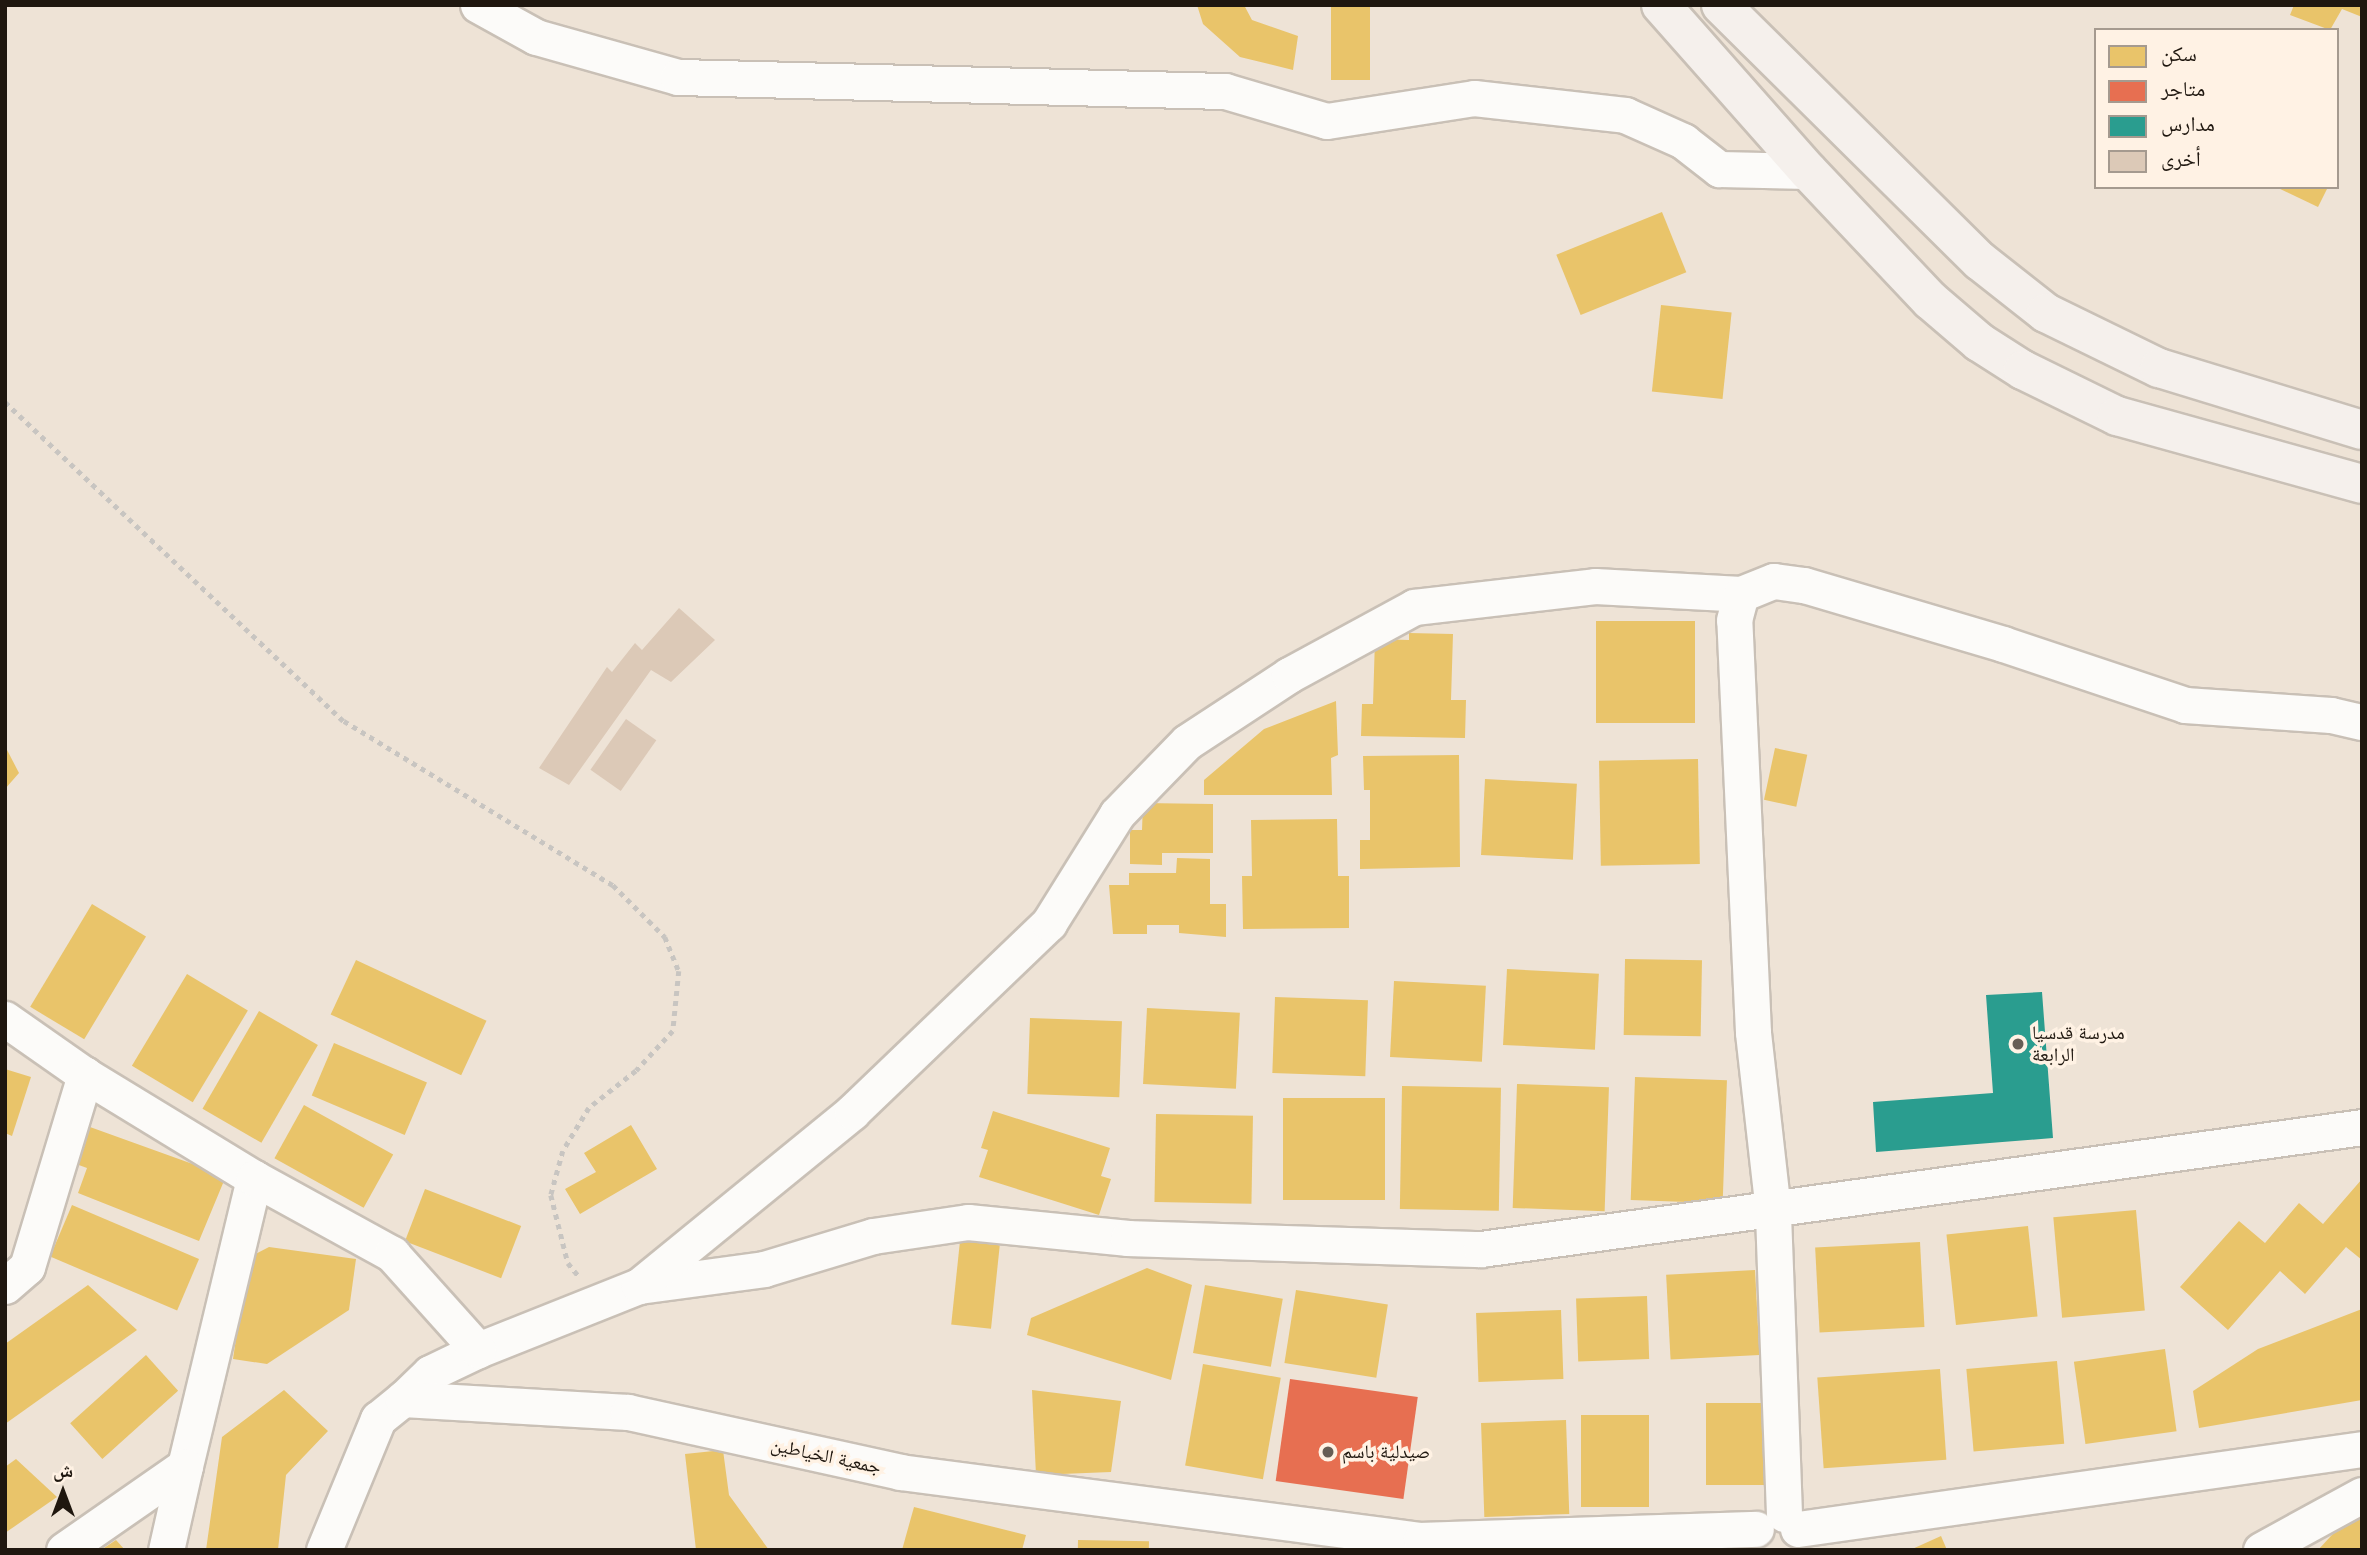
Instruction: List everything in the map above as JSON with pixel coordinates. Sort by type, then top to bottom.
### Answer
[{"type":"main road","points":[[1661,5],[1808,171],[1930,300],[1979,342],[2023,370],[2130,420],[2362,484]]},
{"type":"main road","points":[[1721,5],[1980,261],[2046,313],[2159,368],[2362,430]]},
{"type":"street","points":[[478,5],[536,37],[678,77],[1225,91],[1327,121],[1474,98],[1625,116],[1683,141],[1718,169],[1808,171]]},
{"type":"street","points":[[324,1550],[378,1419],[430,1373],[478,1350],[639,1286],[852,1112],[1049,923],[1117,814],[1187,742],[1290,675],[1414,607],[1595,586],[1741,594],[1774,581],[1804,585],[2003,644],[2185,705],[2332,715],[2362,722]]},
{"type":"street","points":[[1741,594],[1734,620],[1753,1032],[1773,1210],[1779,1534]]},
{"type":"street","points":[[5,1019],[85,1075],[254,1178],[393,1254],[478,1350]]},
{"type":"street","points":[[5,1286],[27,1267],[85,1075]]},
{"type":"street","points":[[639,1286],[764,1269],[873,1236],[968,1222],[1128,1238],[1481,1249],[1773,1210],[2136,1155],[2362,1127]]},
{"type":"street","points":[[166,1550],[254,1178]]},
{"type":"street","name":"جمعية الخياطين","points":[[403,1399],[628,1412],[900,1472],[1416,1545],[1779,1534],[2362,1449]]},
{"type":"street","points":[[64,1550],[185,1466]]},
{"type":"street","points":[[2261,1550],[2362,1495]]},
{"type":"path","points":[[5,402],[344,721],[613,885],[665,937],[679,971],[673,1031],[636,1071],[589,1108],[563,1151],[551,1195],[568,1263],[600,1303]]},
{"type":"building: سكن","points":[[1197,5],[1244,5],[1252,20],[1298,36],[1293,70],[1240,57],[1203,24]]},
{"type":"building: سكن","points":[[1331,5],[1370,5],[1370,80],[1331,80]]},
{"type":"building: سكن","points":[[2294,5],[2362,5],[2362,17],[2342,9],[2331,28],[2290,15]]},
{"type":"building: سكن","points":[[2280,189],[2327,189],[2318,207]]},
{"type":"building: سكن","points":[[1662,212],[1686,272],[1581,315],[1556,255]]},
{"type":"building: سكن","points":[[1661,305],[1732,312],[1723,399],[1652,392]]},
{"type":"building: سكن","points":[[1596,621],[1695,621],[1695,723],[1596,723]]},
{"type":"building: سكن","points":[[1409,633],[1453,634],[1451,700],[1466,700],[1465,738],[1361,736],[1362,704],[1373,704],[1375,639],[1409,640]]},
{"type":"building: سكن","points":[[1336,701],[1338,755],[1331,758],[1332,795],[1204,795],[1204,780],[1264,729]]},
{"type":"building: سكن","points":[[5,746],[19,773],[5,789]]},
{"type":"building: سكن","points":[[1775,748],[1807,755],[1796,807],[1764,800]]},
{"type":"building: سكن","points":[[1459,755],[1460,867],[1360,869],[1360,840],[1370,840],[1370,790],[1364,790],[1363,756]]},
{"type":"building: سكن","points":[[1698,759],[1700,864],[1601,866],[1599,761]]},
{"type":"building: سكن","points":[[1485,779],[1577,784],[1573,860],[1481,855]]},
{"type":"building: سكن","points":[[1143,803],[1213,804],[1213,853],[1162,853],[1162,865],[1130,864],[1130,830],[1142,830]]},
{"type":"building: سكن","points":[[1337,819],[1338,876],[1349,876],[1349,928],[1243,929],[1242,876],[1252,876],[1251,820]]},
{"type":"building: سكن","points":[[1177,858],[1210,859],[1210,904],[1226,904],[1226,937],[1179,933],[1179,925],[1147,925],[1147,934],[1113,934],[1109,885],[1129,885],[1129,873],[1176,873]]},
{"type":"building: سكن","points":[[92,904],[146,936],[84,1039],[30,1007]]},
{"type":"building: سكن","points":[[1625,959],[1702,960],[1701,1036],[1624,1035]]},
{"type":"building: سكن","points":[[356,960],[487,1021],[461,1075],[331,1014]]},
{"type":"building: سكن","points":[[1507,969],[1599,974],[1595,1050],[1503,1045]]},
{"type":"building: سكن","points":[[187,974],[248,1011],[193,1102],[132,1066]]},
{"type":"building: سكن","points":[[1394,981],[1486,986],[1482,1062],[1390,1057]]},
{"type":"building: سكن","points":[[1275,997],[1368,1000],[1365,1076],[1272,1073]]},
{"type":"building: سكن","points":[[1147,1008],[1240,1013],[1236,1089],[1143,1084]]},
{"type":"building: سكن","points":[[259,1011],[318,1045],[261,1143],[202,1109]]},
{"type":"building: سكن","points":[[1030,1018],[1122,1021],[1119,1097],[1027,1094]]},
{"type":"building: سكن","points":[[334,1043],[427,1082],[405,1135],[312,1095]]},
{"type":"building: سكن","points":[[5,1069],[31,1077],[12,1136],[5,1133]]},
{"type":"building: سكن","points":[[1635,1077],[1727,1080],[1723,1203],[1631,1200]]},
{"type":"building: سكن","points":[[1517,1084],[1609,1087],[1605,1211],[1513,1208]]},
{"type":"building: سكن","points":[[1402,1086],[1501,1088],[1499,1211],[1400,1209]]},
{"type":"building: سكن","points":[[1283,1098],[1385,1098],[1385,1200],[1283,1200]]},
{"type":"building: سكن","points":[[304,1105],[393,1154],[364,1208],[274,1158]]},
{"type":"building: سكن","points":[[993,1111],[1110,1148],[1101,1176],[1111,1179],[1099,1215],[979,1177],[988,1150],[981,1148]]},
{"type":"building: سكن","points":[[1156,1114],[1253,1116],[1251,1204],[1154,1202]]},
{"type":"building: سكن","points":[[631,1125],[657,1169],[580,1214],[565,1189],[596,1172],[584,1153]]},
{"type":"building: سكن","points":[[90,1127],[226,1176],[199,1241],[78,1193],[87,1168],[76,1164]]},
{"type":"building: سكن","points":[[2362,1179],[2362,1260],[2346,1247],[2305,1294],[2280,1271],[2228,1330],[2180,1287],[2239,1221],[2265,1243],[2299,1203],[2323,1224]]},
{"type":"building: سكن","points":[[425,1189],[521,1226],[501,1278],[405,1241]]},
{"type":"building: سكن","points":[[72,1205],[199,1259],[177,1310],[50,1257]]},
{"type":"building: سكن","points":[[2136,1210],[2145,1311],[2062,1318],[2053,1217]]},
{"type":"building: سكن","points":[[2028,1226],[2038,1317],[1956,1325],[1946,1235]]},
{"type":"building: سكن","points":[[960,1241],[1000,1245],[991,1329],[951,1325]]},
{"type":"building: سكن","points":[[1920,1242],[1924,1327],[1820,1332],[1815,1247]]},
{"type":"building: سكن","points":[[269,1247],[356,1259],[349,1310],[267,1364],[233,1359],[248,1258]]},
{"type":"building: سكن","points":[[1147,1268],[1192,1285],[1171,1380],[1027,1335],[1031,1318]]},
{"type":"building: سكن","points":[[1755,1270],[1759,1355],[1671,1360],[1666,1275]]},
{"type":"building: سكن","points":[[88,1285],[137,1330],[5,1424],[5,1344]]},
{"type":"building: سكن","points":[[1205,1285],[1283,1299],[1271,1367],[1193,1353]]},
{"type":"building: سكن","points":[[1296,1290],[1388,1305],[1376,1378],[1284,1363]]},
{"type":"building: سكن","points":[[1647,1296],[1649,1359],[1578,1361],[1576,1298]]},
{"type":"building: سكن","points":[[2362,1309],[2362,1400],[2199,1428],[2193,1391],[2258,1349]]},
{"type":"building: سكن","points":[[1561,1310],[1563,1379],[1478,1382],[1476,1313]]},
{"type":"building: سكن","points":[[2165,1349],[2177,1431],[2085,1444],[2074,1362]]},
{"type":"building: سكن","points":[[146,1355],[178,1391],[102,1459],[70,1423]]},
{"type":"building: سكن","points":[[2057,1361],[2064,1444],[1974,1452],[1966,1369]]},
{"type":"building: سكن","points":[[1203,1364],[1281,1378],[1263,1479],[1185,1465]]},
{"type":"building: سكن","points":[[1940,1369],[1946,1460],[1824,1468],[1817,1378]]},
{"type":"building: سكن","points":[[284,1390],[328,1431],[286,1475],[278,1550],[206,1550],[222,1437]]},
{"type":"building: سكن","points":[[1032,1390],[1121,1401],[1111,1472],[1036,1475]]},
{"type":"building: سكن","points":[[1706,1403],[1772,1403],[1772,1485],[1706,1485]]},
{"type":"building: سكن","points":[[1581,1415],[1649,1415],[1649,1507],[1581,1507]]},
{"type":"building: سكن","points":[[1566,1420],[1569,1514],[1484,1517],[1481,1423]]},
{"type":"building: سكن","points":[[723,1450],[729,1495],[769,1550],[696,1550],[685,1454]]},
{"type":"building: سكن","points":[[16,1459],[57,1497],[5,1533],[5,1467]]},
{"type":"building: سكن","points":[[914,1507],[1026,1535],[1022,1550],[902,1550]]},
{"type":"building: سكن","points":[[2355,1510],[2362,1517],[2362,1550],[2318,1550]]},
{"type":"building: سكن","points":[[1941,1536],[1947,1550],[1910,1550]]},
{"type":"building: سكن","points":[[116,1540],[125,1550],[101,1550]]},
{"type":"building: سكن","points":[[1078,1540],[1149,1541],[1149,1550],[1078,1550]]},
{"type":"building: متاجر","points":[[1290,1379],[1418,1397],[1403,1499],[1276,1481]]},
{"type":"building: مدارس","name":"مدرسة قدسيا الرابعة","points":[[2042,992],[2053,1138],[1876,1152],[1873,1102],[1993,1093],[1986,995]]},
{"type":"building: أخرى","points":[[679,608],[715,640],[671,682],[651,670],[569,785],[539,768],[607,667],[612,672],[635,643],[642,650]]},
{"type":"building: أخرى","points":[[626,719],[656,740],[621,791],[590,770]]},
{"type":"place","name":"مدرسة قدسيا الرابعة","points":[[2018,1044]]},
{"type":"place","name":"صيدلية باسم","points":[[1328,1452]]}]
